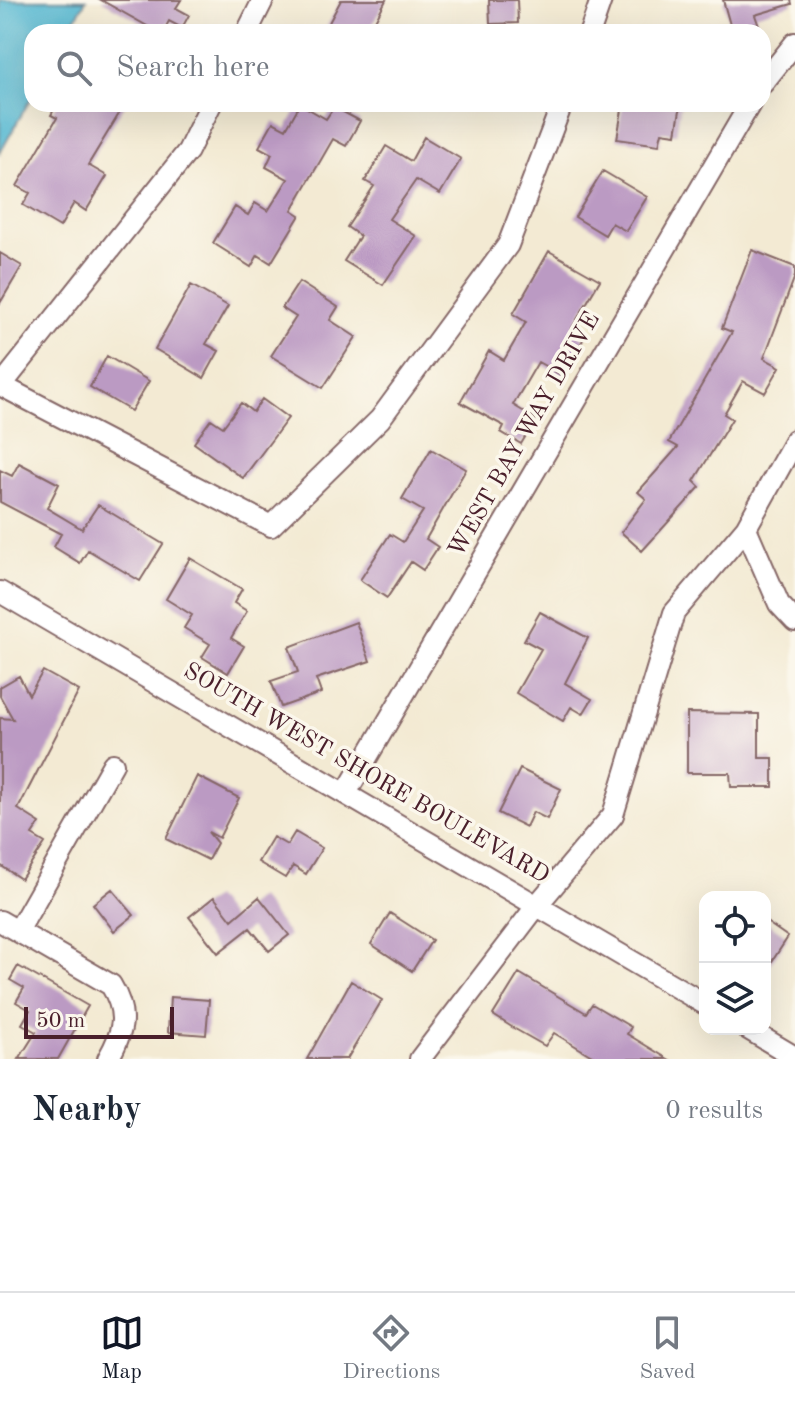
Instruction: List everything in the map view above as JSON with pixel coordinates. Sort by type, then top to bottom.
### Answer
[{"type":"street","points":[[251,24],[263,0]]},
{"type":"street","points":[[593,24],[601,0]]},
{"type":"street","points":[[771,73],[795,43]]},
{"type":"street","points":[[207,112],[188,151],[0,385],[271,526],[380,419],[508,245],[559,112]]},
{"type":"street","name":"WEST BAY WAY DRIVE","points":[[346,793],[745,112]]},
{"type":"street","points":[[420,1059],[538,904],[613,815],[674,613],[746,528],[795,440]]},
{"type":"street","points":[[746,528],[779,604],[795,621]]},
{"type":"street","name":"SOUTH WEST SHORE BOULEVARD","points":[[0,592],[699,1000]]},
{"type":"street","points":[[108,1059],[119,1040],[125,1016],[122,1002],[111,985],[9,926],[113,764]]},
{"type":"street","points":[[758,1035],[795,1057]]},
{"type":"water","points":[[0,0],[86,0],[72,24],[24,24],[24,110],[0,153]]},
{"type":"building","points":[[101,0],[181,0],[176,8],[189,15],[184,24],[169,21],[167,24],[144,24]]},
{"type":"building","points":[[341,0],[386,0],[373,24],[328,24]]},
{"type":"building","points":[[489,0],[517,0],[518,23],[490,24]]},
{"type":"building","points":[[723,0],[791,0],[792,4],[755,15],[758,24],[730,24]]},
{"type":"building","points":[[53,112],[120,112],[88,165],[107,176],[86,211],[74,203],[60,227],[23,205],[30,193],[17,186],[57,118],[51,115]]},
{"type":"building","points":[[296,112],[314,112],[326,119],[331,112],[343,112],[360,121],[346,146],[333,139],[292,210],[300,215],[271,263],[258,255],[251,267],[213,243],[235,207],[248,215],[255,203],[268,211],[288,179],[266,167],[272,154],[259,147],[273,122],[286,129]]},
{"type":"building","points":[[622,112],[680,112],[676,134],[662,132],[659,145],[617,139]]},
{"type":"building","points":[[424,137],[461,159],[440,194],[416,180],[389,219],[416,236],[383,285],[344,261],[360,236],[347,227],[374,186],[365,181],[386,146],[411,161]]},
{"type":"building","points":[[603,171],[647,197],[626,231],[612,223],[605,235],[575,217]]},
{"type":"building","points":[[752,250],[795,267],[795,276],[764,358],[780,367],[765,393],[743,381],[724,414],[732,419],[694,481],[700,487],[642,551],[621,532],[646,499],[638,492],[678,447],[669,442],[732,332],[722,328]]},
{"type":"building","points":[[549,251],[600,280],[571,330],[584,338],[563,376],[538,362],[513,405],[536,419],[521,444],[501,432],[504,426],[460,402],[489,351],[504,360],[526,322],[513,314]]},
{"type":"building","points":[[0,253],[22,266],[0,303]]},
{"type":"building","points":[[299,282],[338,307],[330,320],[356,337],[323,388],[271,356],[296,317],[282,308]]},
{"type":"building","points":[[191,285],[228,306],[206,344],[219,351],[204,378],[155,349]]},
{"type":"building","points":[[107,356],[149,381],[131,411],[90,387]]},
{"type":"building","points":[[262,399],[288,418],[243,478],[194,443],[211,419],[223,427],[241,403],[253,412]]},
{"type":"building","points":[[431,449],[466,469],[426,539],[438,547],[423,570],[411,562],[387,598],[360,580],[390,534],[403,542],[423,511],[402,499]]},
{"type":"building","points":[[19,463],[59,484],[47,508],[82,529],[98,505],[163,544],[140,581],[88,550],[80,563],[54,547],[61,534],[0,502],[0,470],[12,476]]},
{"type":"building","points":[[190,558],[242,589],[234,603],[247,611],[231,638],[244,646],[228,673],[202,657],[210,644],[184,628],[192,615],[166,599]]},
{"type":"building","points":[[540,612],[588,638],[565,683],[592,699],[583,714],[571,707],[563,721],[516,693],[541,649],[524,640]]},
{"type":"building","points":[[356,622],[370,661],[316,679],[321,693],[281,707],[271,681],[298,672],[289,647]]},
{"type":"building","points":[[43,671],[79,691],[18,809],[40,823],[32,835],[45,843],[21,879],[0,865],[0,718],[13,719],[0,696],[0,687],[19,676],[29,695]]},
{"type":"building","points":[[687,713],[759,714],[759,758],[773,758],[773,787],[731,787],[730,773],[687,773]]},
{"type":"building","points":[[520,769],[561,789],[547,819],[533,812],[526,827],[498,813]]},
{"type":"building","points":[[197,776],[239,798],[219,838],[208,832],[217,843],[208,860],[166,839]]},
{"type":"building","points":[[295,832],[322,848],[306,874],[293,866],[285,878],[258,862],[273,837],[287,845]]},
{"type":"building","points":[[112,889],[134,915],[114,931],[93,904]]},
{"type":"building","points":[[214,897],[232,920],[259,897],[289,935],[269,951],[250,928],[218,953],[189,917]]},
{"type":"building","points":[[390,913],[432,940],[412,971],[371,944]]},
{"type":"building","points":[[771,925],[788,937],[771,963]]},
{"type":"building","points":[[18,966],[88,1006],[58,1059],[19,1059],[36,1032],[22,1024],[30,1010],[16,1002],[24,988],[10,980]]},
{"type":"building","points":[[519,973],[586,1013],[592,1004],[631,1027],[627,1034],[668,1059],[597,1059],[554,1033],[545,1046],[515,1029],[493,1015]]},
{"type":"building","points":[[351,981],[382,1000],[347,1059],[307,1059]]},
{"type":"building","points":[[170,997],[209,1000],[206,1035],[168,1032]]}]
